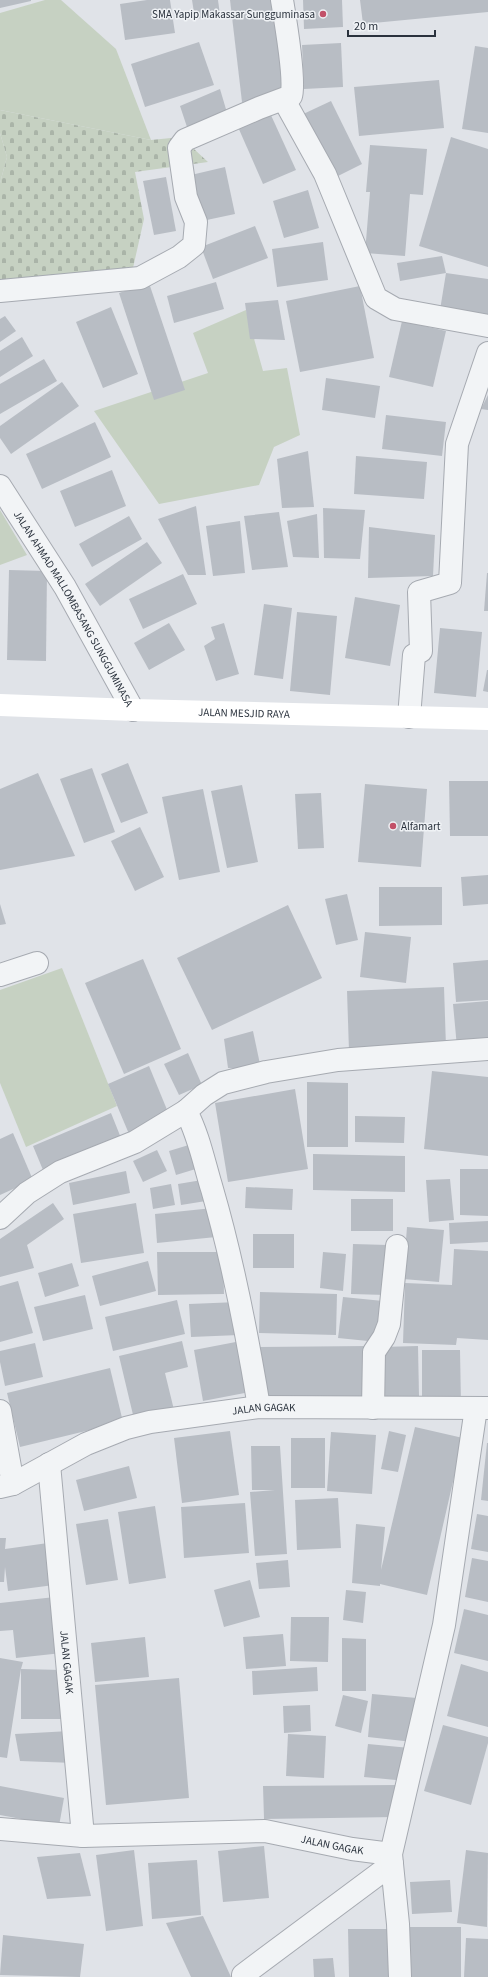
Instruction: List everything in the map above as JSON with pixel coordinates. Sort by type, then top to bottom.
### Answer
[{"type":"street","points":[[0,291],[140,278],[179,257],[194,245],[196,222],[186,197],[179,148],[186,140],[259,108],[284,100],[291,96],[293,92],[282,0]]},
{"type":"street","points":[[284,100],[325,174],[376,298],[395,309],[488,326]]},
{"type":"street","points":[[409,717],[414,655],[421,651],[419,592],[450,583],[457,444],[488,353]]},
{"type":"street","name":"JALAN AHMAD MALLOMBASANG SUNGGUMINASA","points":[[0,486],[65,587],[133,710]]},
{"type":"street","name":"JALAN MESJID RAYA","points":[[0,705],[488,719]]},
{"type":"street","points":[[0,975],[37,963]]},
{"type":"street","points":[[0,1218],[27,1193],[60,1172],[136,1142],[186,1111],[204,1095],[223,1083],[266,1072],[338,1060],[488,1049]]},
{"type":"street","points":[[186,1111],[194,1128],[224,1232],[245,1321],[259,1408]]},
{"type":"street","points":[[373,1408],[374,1352],[384,1337],[389,1324],[397,1246]]},
{"type":"street","name":"JALAN GAGAK","points":[[7,1485],[86,1444],[126,1428],[150,1422],[259,1408],[482,1408]]},
{"type":"street","points":[[400,1977],[393,1872],[444,1625],[482,1408]]},
{"type":"street","points":[[0,1411],[7,1485]]},
{"type":"street","name":"JALAN GAGAK","points":[[49,1464],[83,1836]]},
{"type":"street","name":"JALAN GAGAK","points":[[0,1830],[83,1836],[265,1831],[352,1849],[393,1872]]},
{"type":"street","points":[[243,1975],[393,1872]]},
{"type":"green space","points":[[45,0],[61,0],[116,49],[151,140],[0,110],[0,13]]},
{"type":"green space","points":[[0,110],[151,140],[181,137],[208,162],[135,172],[144,219],[133,268],[0,283],[0,183],[7,157],[0,133]]},
{"type":"green space","points":[[0,133],[7,157],[0,183]]},
{"type":"green space","points":[[246,310],[263,371],[287,368],[300,435],[274,447],[259,485],[159,504],[94,411],[208,373],[193,333]]},
{"type":"green space","points":[[0,510],[27,555],[0,565]]},
{"type":"green space","points":[[62,968],[117,1106],[26,1147],[0,1083],[0,990]]},
{"type":"building","points":[[0,0],[31,0],[31,1],[0,8]]},
{"type":"building","points":[[147,0],[170,0],[175,33],[125,40],[120,4]]},
{"type":"building","points":[[192,0],[218,0],[220,15],[195,19]]},
{"type":"building","points":[[230,0],[275,0],[287,97],[242,102]]},
{"type":"building","name":"SMA Yapip Makassar Sungguminasa","points":[[303,0],[342,0],[343,27],[304,29]]},
{"type":"building","points":[[360,0],[488,0],[488,12],[363,24]]},
{"type":"building","points":[[199,42],[214,85],[145,107],[131,64]]},
{"type":"building","points":[[341,43],[343,87],[304,89],[302,45]]},
{"type":"building","points":[[475,46],[488,48],[488,133],[462,129]]},
{"type":"building","points":[[439,80],[444,128],[359,136],[354,87]]},
{"type":"building","points":[[220,89],[228,116],[188,130],[180,106]]},
{"type":"building","points":[[331,101],[362,164],[330,180],[299,116]]},
{"type":"building","points":[[270,113],[296,170],[263,184],[238,127]]},
{"type":"building","points":[[451,137],[488,149],[488,267],[419,246]]},
{"type":"building","points":[[370,145],[427,149],[423,195],[410,194],[405,256],[365,253],[370,192],[366,192]]},
{"type":"building","points":[[225,167],[235,214],[202,221],[191,175]]},
{"type":"building","points":[[166,177],[176,231],[154,235],[143,181]]},
{"type":"building","points":[[308,190],[319,228],[284,238],[273,201]]},
{"type":"building","points":[[255,226],[268,258],[213,279],[201,247]]},
{"type":"building","points":[[323,242],[328,280],[277,287],[272,249]]},
{"type":"building","points":[[442,256],[446,273],[400,281],[397,263]]},
{"type":"building","points":[[446,273],[488,279],[488,317],[440,310]]},
{"type":"building","points":[[216,282],[224,309],[174,323],[167,296]]},
{"type":"building","points":[[149,283],[185,390],[154,400],[119,293]]},
{"type":"building","points":[[360,286],[374,358],[300,372],[286,301]]},
{"type":"building","points":[[278,300],[285,340],[250,339],[245,303]]},
{"type":"building","points":[[111,307],[138,374],[103,388],[76,322]]},
{"type":"building","points":[[5,316],[16,331],[0,342],[0,319]]},
{"type":"building","points":[[402,321],[446,331],[433,387],[389,377]]},
{"type":"building","points":[[22,337],[33,356],[0,377],[0,351]]},
{"type":"building","points":[[44,359],[57,381],[0,414],[0,384]]},
{"type":"building","points":[[326,378],[380,386],[375,418],[322,410]]},
{"type":"building","points":[[62,382],[79,406],[11,454],[0,438],[0,426]]},
{"type":"building","points":[[488,395],[488,410],[481,409]]},
{"type":"building","points":[[386,415],[446,422],[442,456],[382,449]]},
{"type":"building","points":[[95,422],[111,457],[42,489],[26,454]]},
{"type":"building","points":[[308,451],[314,507],[282,508],[277,459]]},
{"type":"building","points":[[356,456],[427,462],[424,499],[354,494]]},
{"type":"building","points":[[112,470],[126,506],[75,527],[60,491]]},
{"type":"building","points":[[196,506],[206,575],[188,575],[158,519]]},
{"type":"building","points":[[323,508],[365,510],[360,559],[324,558]]},
{"type":"building","points":[[279,512],[288,567],[252,570],[244,516]]},
{"type":"building","points":[[317,514],[319,558],[293,557],[287,521]]},
{"type":"building","points":[[129,516],[142,539],[92,567],[79,544]]},
{"type":"building","points":[[240,521],[245,573],[213,576],[206,526]]},
{"type":"building","points":[[369,527],[435,535],[433,576],[368,578]]},
{"type":"building","points":[[147,542],[162,563],[100,606],[85,584]]},
{"type":"building","points":[[9,570],[47,571],[46,661],[7,660]]},
{"type":"building","points":[[487,573],[488,611],[484,611]]},
{"type":"building","points":[[183,574],[197,604],[143,629],[129,599]]},
{"type":"building","points":[[355,597],[400,605],[390,666],[345,658]]},
{"type":"building","points":[[264,604],[292,608],[283,679],[254,675]]},
{"type":"building","points":[[297,612],[337,616],[330,695],[290,691]]},
{"type":"building","points":[[169,623],[185,650],[149,670],[134,643]]},
{"type":"building","points":[[224,623],[239,674],[216,681],[204,646],[215,639],[211,627]]},
{"type":"building","points":[[440,628],[482,632],[476,697],[434,693]]},
{"type":"building","points":[[488,670],[488,692],[483,691]]},
{"type":"building","points":[[128,763],[148,813],[121,823],[101,774]]},
{"type":"building","points":[[92,768],[115,832],[84,843],[60,779]]},
{"type":"building","points":[[38,773],[75,856],[0,870],[0,789]]},
{"type":"building","points":[[449,781],[488,781],[488,836],[450,836]]},
{"type":"building","name":"Alfamart","points":[[365,784],[427,789],[421,867],[358,862]]},
{"type":"building","points":[[242,785],[258,862],[227,868],[211,791]]},
{"type":"building","points":[[203,789],[220,872],[179,880],[162,797]]},
{"type":"building","points":[[321,793],[324,848],[298,849],[295,794]]},
{"type":"building","points":[[140,827],[164,877],[135,891],[111,841]]},
{"type":"building","points":[[488,875],[488,904],[463,906],[461,877]]},
{"type":"building","points":[[379,887],[442,887],[442,925],[379,926]]},
{"type":"building","points":[[347,894],[358,940],[336,945],[325,899]]},
{"type":"building","points":[[0,904],[6,924],[0,925]]},
{"type":"building","points":[[288,905],[322,978],[212,1030],[177,958]]},
{"type":"building","points":[[365,932],[411,937],[406,983],[360,977]]},
{"type":"building","points":[[143,959],[181,1049],[124,1074],[85,983]]},
{"type":"building","points":[[488,960],[488,1000],[456,1002],[453,963]]},
{"type":"building","points":[[444,987],[446,1047],[349,1051],[347,991]]},
{"type":"building","points":[[488,1001],[488,1045],[457,1047],[453,1004]]},
{"type":"building","points":[[253,1031],[261,1069],[228,1068],[224,1039]]},
{"type":"building","points":[[188,1053],[202,1085],[179,1095],[164,1064]]},
{"type":"building","points":[[149,1066],[170,1117],[129,1134],[108,1084]]},
{"type":"building","points":[[432,1071],[488,1077],[488,1156],[424,1149]]},
{"type":"building","points":[[307,1082],[348,1083],[348,1147],[307,1147]]},
{"type":"building","points":[[295,1089],[308,1169],[228,1182],[215,1103]]},
{"type":"building","points":[[111,1113],[121,1138],[43,1170],[33,1146]]},
{"type":"building","points":[[355,1116],[405,1117],[404,1143],[355,1142]]},
{"type":"building","points":[[13,1133],[33,1180],[0,1195],[0,1139]]},
{"type":"building","points":[[192,1144],[199,1168],[176,1175],[169,1151]]},
{"type":"building","points":[[157,1150],[167,1171],[143,1182],[133,1161]]},
{"type":"building","points":[[313,1154],[405,1156],[405,1192],[313,1190]]},
{"type":"building","points":[[460,1169],[488,1169],[488,1216],[460,1215]]},
{"type":"building","points":[[126,1171],[130,1193],[73,1205],[69,1183]]},
{"type":"building","points":[[450,1179],[454,1220],[429,1222],[426,1180]]},
{"type":"building","points":[[202,1180],[206,1201],[181,1205],[178,1184]]},
{"type":"building","points":[[171,1184],[175,1205],[153,1209],[150,1188]]},
{"type":"building","points":[[246,1187],[293,1189],[292,1210],[245,1208]]},
{"type":"building","points":[[351,1199],[393,1199],[393,1231],[351,1231]]},
{"type":"building","points":[[53,1203],[64,1219],[27,1245],[34,1268],[0,1277],[0,1239]]},
{"type":"building","points":[[136,1203],[144,1253],[81,1263],[73,1214]]},
{"type":"building","points":[[213,1208],[216,1237],[157,1243],[155,1214]]},
{"type":"building","points":[[488,1221],[488,1242],[450,1244],[449,1223]]},
{"type":"building","points":[[407,1227],[444,1230],[439,1282],[403,1279]]},
{"type":"building","points":[[253,1234],[294,1234],[294,1268],[253,1268]]},
{"type":"building","points":[[353,1244],[388,1245],[386,1295],[351,1294]]},
{"type":"building","points":[[454,1249],[488,1251],[488,1340],[457,1338],[456,1345],[403,1343],[405,1283],[452,1285]]},
{"type":"building","points":[[157,1252],[223,1252],[224,1294],[158,1295]]},
{"type":"building","points":[[323,1252],[346,1254],[343,1291],[320,1288]]},
{"type":"building","points":[[148,1261],[156,1291],[100,1306],[92,1276]]},
{"type":"building","points":[[72,1263],[79,1286],[45,1297],[38,1273]]},
{"type":"building","points":[[18,1281],[33,1333],[0,1342],[0,1286]]},
{"type":"building","points":[[260,1292],[337,1294],[336,1335],[259,1333]]},
{"type":"building","points":[[85,1295],[93,1329],[43,1341],[34,1307]]},
{"type":"building","points":[[343,1297],[383,1301],[378,1342],[338,1338]]},
{"type":"building","points":[[177,1300],[185,1334],[113,1351],[105,1317]]},
{"type":"building","points":[[238,1302],[239,1335],[191,1337],[189,1304]]},
{"type":"building","points":[[182,1341],[188,1367],[165,1373],[174,1410],[134,1419],[119,1356]]},
{"type":"building","points":[[241,1341],[250,1392],[203,1401],[194,1350]]},
{"type":"building","points":[[35,1343],[43,1377],[5,1386],[0,1362],[0,1351]]},
{"type":"building","points":[[368,1346],[369,1396],[260,1397],[259,1347]]},
{"type":"building","points":[[418,1346],[419,1396],[382,1397],[381,1347]]},
{"type":"building","points":[[422,1350],[460,1350],[461,1405],[422,1405]]},
{"type":"building","points":[[110,1368],[123,1422],[20,1447],[7,1393]]},
{"type":"building","points":[[415,1427],[463,1438],[427,1595],[380,1584],[380,1586],[352,1583],[356,1524],[385,1527],[381,1570]]},
{"type":"building","points":[[230,1431],[239,1495],[182,1503],[174,1438]]},
{"type":"building","points":[[389,1431],[406,1435],[398,1472],[381,1469]]},
{"type":"building","points":[[331,1432],[376,1435],[372,1494],[327,1491]]},
{"type":"building","points":[[291,1438],[325,1438],[325,1488],[291,1488]]},
{"type":"building","points":[[488,1443],[488,1501],[481,1500]]},
{"type":"building","points":[[251,1446],[280,1446],[287,1554],[255,1556],[250,1492],[275,1490],[252,1490]]},
{"type":"building","points":[[129,1466],[137,1498],[84,1511],[76,1480]]},
{"type":"building","points":[[338,1498],[341,1548],[297,1550],[295,1500]]},
{"type":"building","points":[[245,1503],[249,1553],[184,1558],[181,1507]]},
{"type":"building","points":[[155,1506],[166,1578],[129,1584],[118,1512]]},
{"type":"building","points":[[477,1514],[488,1516],[488,1552],[471,1549]]},
{"type":"building","points":[[108,1519],[118,1580],[86,1585],[76,1524]]},
{"type":"building","points":[[0,1538],[6,1538],[5,1549],[48,1543],[54,1585],[8,1591],[5,1567],[4,1582],[0,1582]]},
{"type":"building","points":[[472,1558],[488,1561],[488,1602],[465,1597]]},
{"type":"building","points":[[288,1560],[290,1587],[259,1589],[256,1563]]},
{"type":"building","points":[[250,1580],[260,1617],[224,1627],[214,1590]]},
{"type":"building","points":[[346,1590],[366,1592],[363,1623],[343,1620]]},
{"type":"building","points":[[55,1597],[62,1653],[16,1658],[13,1630],[0,1631],[0,1603]]},
{"type":"building","points":[[464,1609],[488,1615],[488,1661],[454,1653]]},
{"type":"building","points":[[291,1617],[329,1617],[328,1662],[290,1661]]},
{"type":"building","points":[[283,1634],[286,1666],[246,1669],[243,1637]]},
{"type":"building","points":[[145,1637],[149,1677],[95,1682],[91,1643]]},
{"type":"building","points":[[342,1638],[366,1639],[366,1691],[342,1691]]},
{"type":"building","points":[[0,1658],[23,1662],[7,1758],[0,1757]]},
{"type":"building","points":[[461,1664],[488,1672],[488,1727],[447,1716]]},
{"type":"building","points":[[317,1667],[318,1691],[253,1695],[252,1671]]},
{"type":"building","points":[[21,1669],[62,1670],[62,1719],[21,1719]]},
{"type":"building","points":[[179,1678],[189,1798],[106,1805],[95,1685]]},
{"type":"building","points":[[372,1694],[417,1698],[413,1742],[368,1737]]},
{"type":"building","points":[[343,1695],[368,1701],[361,1733],[335,1726]]},
{"type":"building","points":[[310,1705],[311,1731],[284,1733],[283,1706]]},
{"type":"building","points":[[443,1725],[488,1737],[488,1743],[471,1805],[424,1791]]},
{"type":"building","points":[[70,1731],[74,1763],[20,1761],[15,1734]]},
{"type":"building","points":[[288,1734],[326,1736],[324,1778],[286,1776]]},
{"type":"building","points":[[368,1744],[410,1748],[407,1781],[364,1777]]},
{"type":"building","points":[[396,1785],[396,1817],[264,1819],[263,1786]]},
{"type":"building","points":[[0,1786],[64,1798],[59,1826],[0,1815]]},
{"type":"building","points":[[264,1846],[269,1898],[223,1902],[218,1851]]},
{"type":"building","points":[[134,1850],[143,1926],[106,1931],[96,1855]]},
{"type":"building","points":[[466,1850],[488,1853],[487,1927],[457,1923]]},
{"type":"building","points":[[80,1853],[91,1896],[47,1899],[37,1857]]},
{"type":"building","points":[[197,1860],[201,1915],[152,1919],[148,1863]]},
{"type":"building","points":[[450,1880],[452,1912],[412,1914],[410,1882]]},
{"type":"building","points":[[203,1916],[231,1977],[191,1977],[166,1923]]},
{"type":"building","points":[[405,1927],[461,1927],[461,1977],[405,1977]]},
{"type":"building","points":[[348,1929],[393,1929],[394,1977],[349,1977]]},
{"type":"building","points":[[3,1935],[84,1944],[80,1977],[0,1975]]},
{"type":"building","points":[[466,1938],[488,1939],[488,1977],[464,1977]]},
{"type":"building","points":[[333,1958],[335,1977],[314,1977],[313,1959]]},
{"type":"place","name":"SMA Yapip Makassar Sungguminasa","points":[[323,14]]},
{"type":"place","name":"Alfamart","points":[[393,826]]}]
